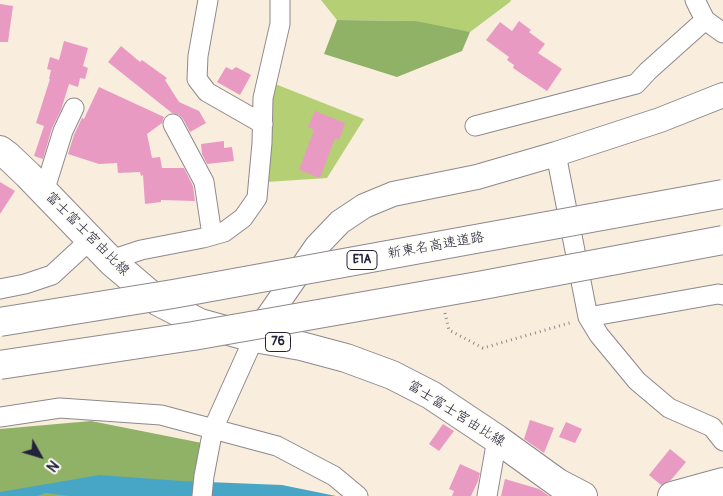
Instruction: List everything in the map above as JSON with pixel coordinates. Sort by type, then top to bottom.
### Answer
[{"type":"main road","name":"富士富士宮由比線","points":[[0,150],[112,262],[159,302],[200,323],[254,338],[301,346],[346,358],[392,375],[431,395],[558,483],[583,496]]},
{"type":"main road","name":"新東名高速道路","points":[[0,322],[173,294],[723,194]]},
{"type":"main road","points":[[0,365],[192,336],[723,240]]},
{"type":"main road","points":[[672,496],[723,482]]},
{"type":"street","points":[[208,0],[198,56],[197,79],[207,92],[263,124]]},
{"type":"street","points":[[112,262],[117,258],[141,250],[224,232],[243,218],[257,198],[262,143],[263,98],[280,24],[280,0]]},
{"type":"street","points":[[695,0],[705,20],[723,33]]},
{"type":"street","points":[[475,126],[636,84],[705,20]]},
{"type":"street","points":[[202,496],[213,430],[254,338],[317,246],[340,222],[364,206],[393,194],[477,177],[556,154],[660,120],[723,95]]},
{"type":"street","points":[[44,192],[63,131],[74,108]]},
{"type":"street","points":[[173,124],[207,177],[212,235]]},
{"type":"street","points":[[556,154],[588,317],[599,335],[637,380],[668,408],[712,427],[723,441]]},
{"type":"street","points":[[0,289],[25,284],[52,275],[90,240]]},
{"type":"street","points":[[588,317],[718,294],[723,295]]},
{"type":"street","points":[[0,417],[60,408],[161,415],[277,446],[334,476],[358,496]]},
{"type":"street","points":[[487,496],[497,439]]},
{"type":"green space","points":[[321,0],[511,0],[470,32],[447,30],[416,21],[337,20]]},
{"type":"green space","points":[[337,20],[416,21],[470,32],[462,51],[397,77],[324,54]]},
{"type":"green space","points":[[270,82],[364,119],[327,178],[266,182]]},
{"type":"green space","points":[[91,421],[202,443],[191,496],[0,496],[0,429]]},
{"type":"water","points":[[99,475],[282,485],[336,496],[69,496],[46,493],[37,496],[0,496],[0,492]]},
{"type":"building","points":[[0,4],[13,6],[8,42],[0,42]]},
{"type":"building","points":[[519,21],[531,30],[529,32],[545,44],[538,53],[562,69],[547,91],[513,68],[514,65],[507,60],[509,57],[486,40],[500,22],[512,31]]},
{"type":"building","points":[[64,41],[88,48],[83,66],[88,68],[85,79],[80,78],[78,87],[69,84],[61,110],[52,128],[43,159],[34,156],[44,126],[36,123],[50,79],[51,70],[47,69],[50,57],[59,60]]},
{"type":"building","points":[[121,46],[140,62],[142,60],[167,78],[165,80],[179,102],[199,111],[206,123],[190,132],[179,115],[172,113],[108,62]]},
{"type":"building","points":[[226,67],[232,70],[236,67],[251,75],[240,95],[217,82]]},
{"type":"building","points":[[99,87],[164,117],[162,123],[147,134],[152,158],[160,157],[162,168],[184,168],[193,186],[195,201],[161,200],[161,202],[145,204],[143,175],[141,176],[140,172],[118,173],[117,163],[99,164],[68,154],[74,135]]},
{"type":"building","points":[[315,111],[345,123],[339,140],[335,138],[320,178],[299,170],[314,130],[308,127]]},
{"type":"building","points":[[224,141],[224,148],[232,147],[234,161],[207,164],[202,154],[201,144]]},
{"type":"building","points":[[0,182],[15,191],[0,214]]},
{"type":"building","points":[[530,420],[554,428],[544,453],[524,439]]},
{"type":"building","points":[[566,422],[582,429],[575,443],[559,437]]},
{"type":"building","points":[[443,424],[454,431],[439,451],[429,444]]},
{"type":"building","points":[[670,449],[686,462],[671,480],[661,485],[649,475]]},
{"type":"building","points":[[460,464],[480,473],[471,496],[452,496],[454,491],[449,489]]},
{"type":"building","points":[[505,479],[539,489],[549,496],[501,496]]}]
